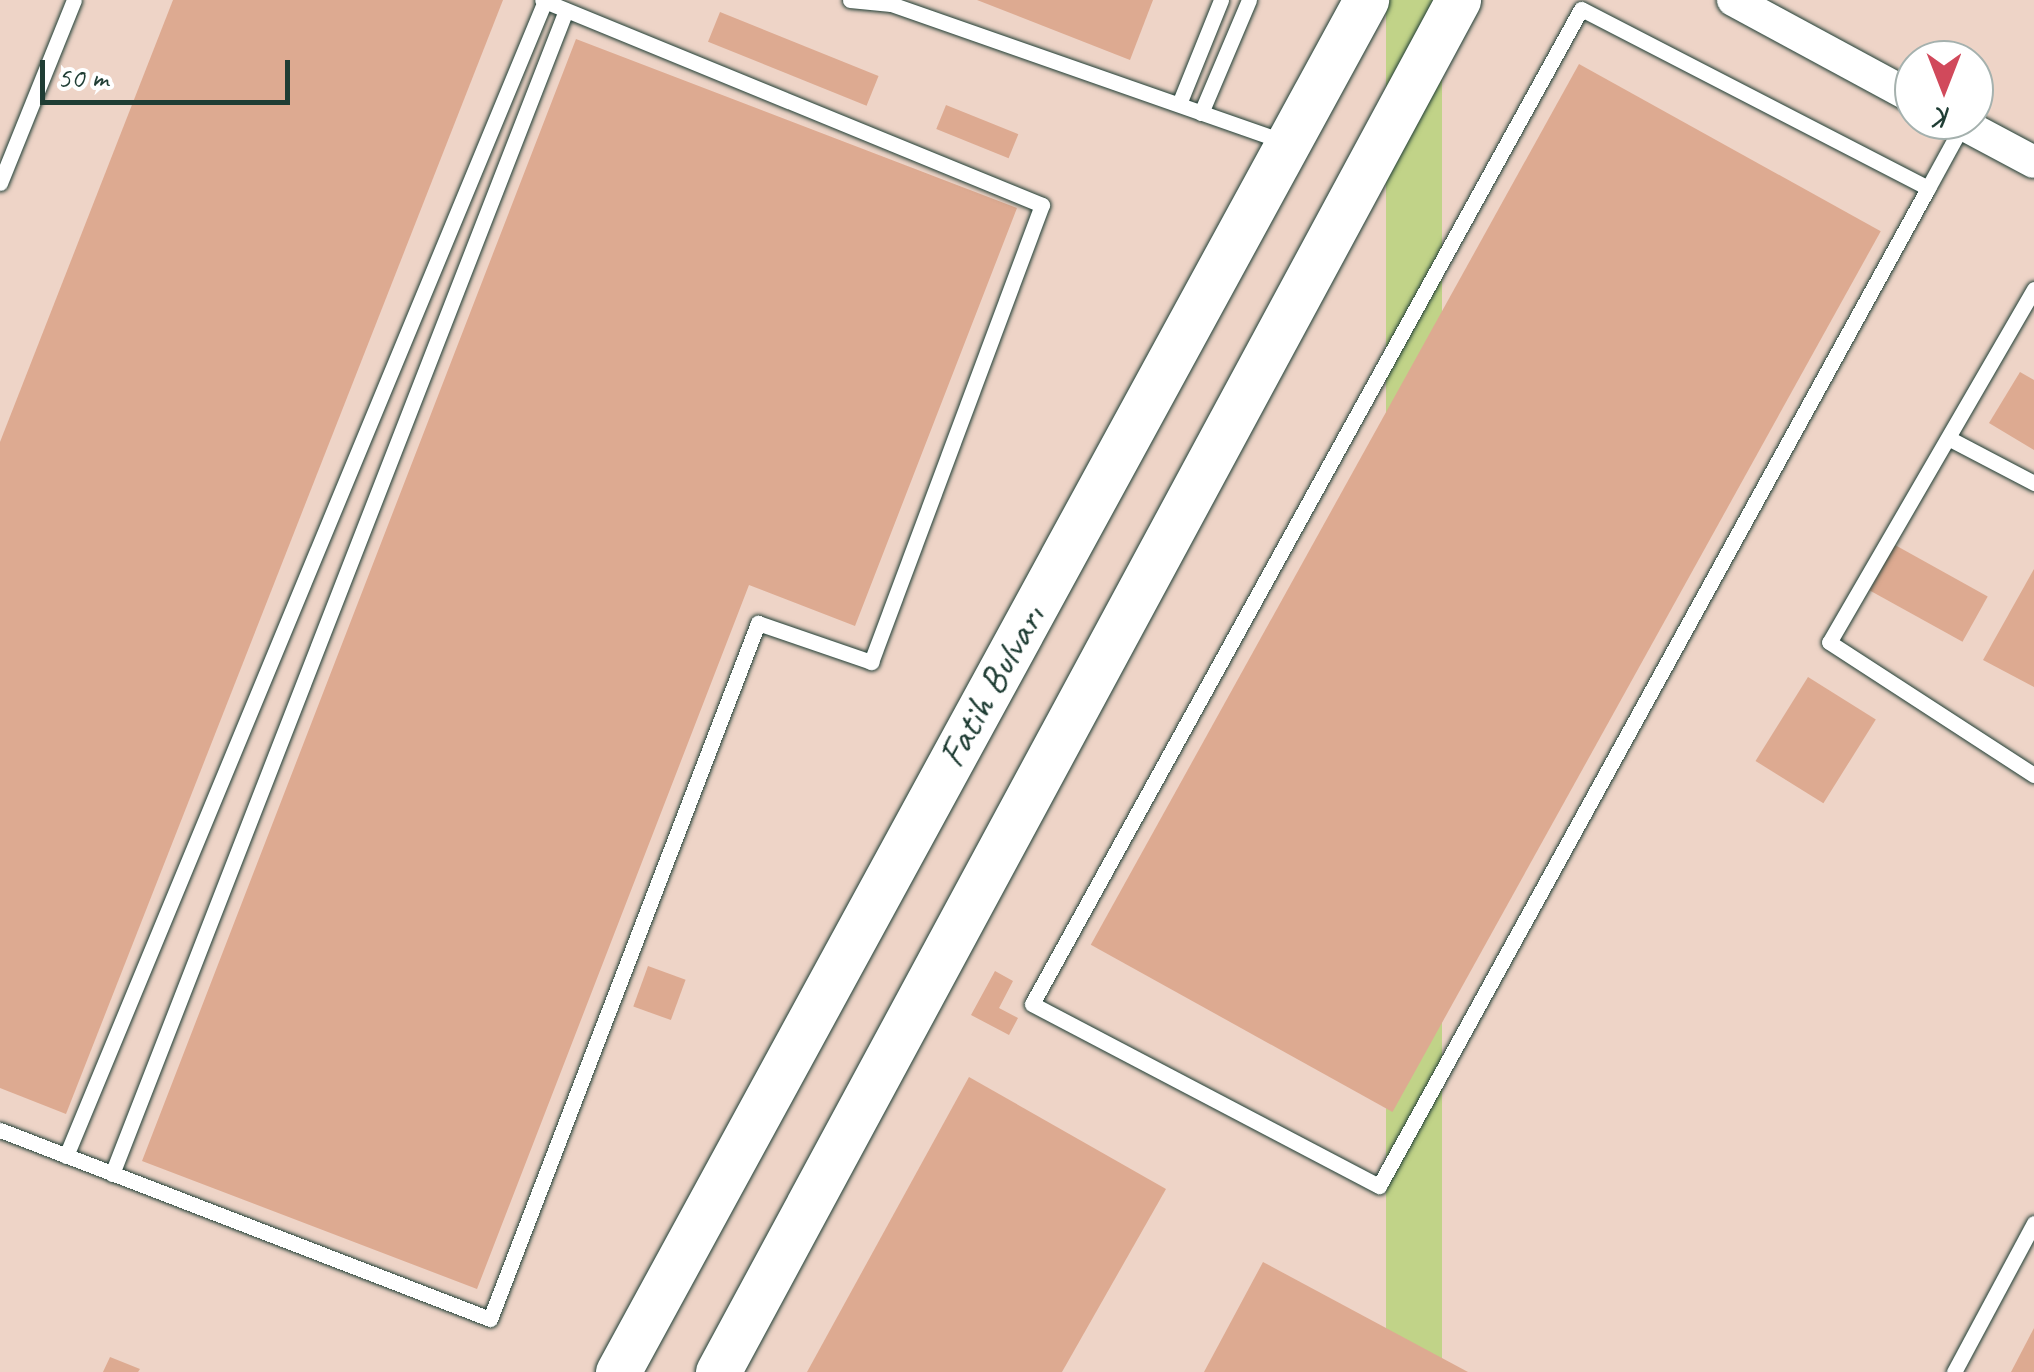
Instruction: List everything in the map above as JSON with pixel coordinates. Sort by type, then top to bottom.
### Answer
[{"type":"main road","name":"Fatih Bulvarı","points":[[618,1372],[1366,0]]},
{"type":"main road","points":[[718,1372],[1458,0]]},
{"type":"street","points":[[1733,0],[1894,87]]},
{"type":"street","points":[[1993,140],[2034,162]]},
{"type":"lane","points":[[0,183],[74,0]]},
{"type":"lane","points":[[0,1130],[66,1156],[112,1174],[490,1319],[758,623],[871,662],[1042,205],[544,0],[66,1156]]},
{"type":"lane","points":[[850,0],[892,4],[1287,142]]},
{"type":"lane","points":[[1180,104],[1220,0]]},
{"type":"lane","points":[[1201,113],[1249,0]]},
{"type":"lane","points":[[1928,188],[1581,9],[1032,1004],[1379,1186],[1928,188],[1951,140]]},
{"type":"lane","points":[[112,1174],[566,10]]},
{"type":"lane","points":[[2034,289],[1952,440],[1830,642],[2034,775]]},
{"type":"lane","points":[[1952,440],[2034,483]]},
{"type":"lane","points":[[1954,1372],[2034,1222]]},
{"type":"shaded area","points":[[0,0],[2034,0],[2034,1372],[0,1372]]},
{"type":"green space","points":[[1386,0],[1442,0],[1442,1372],[1386,1372]]},
{"type":"building","points":[[173,0],[503,0],[66,1114],[0,1088],[0,442]]},
{"type":"building","points":[[977,0],[1153,0],[1130,60]]},
{"type":"building","points":[[720,12],[879,76],[867,106],[708,42]]},
{"type":"building","points":[[576,39],[1017,208],[855,626],[749,585],[477,1289],[142,1161]]},
{"type":"building","points":[[1579,64],[1881,231],[1393,1112],[1091,945]]},
{"type":"building","points":[[946,105],[1018,134],[1009,158],[936,129]]},
{"type":"building","points":[[2020,372],[2034,380],[2034,450],[1989,423]]},
{"type":"building","points":[[1895,545],[1988,596],[1962,642],[1870,590]]},
{"type":"building","points":[[2034,569],[2034,687],[1983,660]]},
{"type":"building","points":[[1808,677],[1876,719],[1823,803],[1756,761]]},
{"type":"building","points":[[648,966],[686,980],[671,1020],[633,1006]]},
{"type":"building","points":[[995,971],[1013,981],[999,1008],[1018,1018],[1009,1035],[971,1015]]},
{"type":"building","points":[[969,1077],[1166,1189],[1062,1372],[807,1372]]},
{"type":"building","points":[[1263,1262],[1468,1372],[1204,1372]]},
{"type":"building","points":[[2034,1328],[2034,1372],[2011,1372]]},
{"type":"building","points":[[110,1357],[140,1369],[103,1372]]}]
